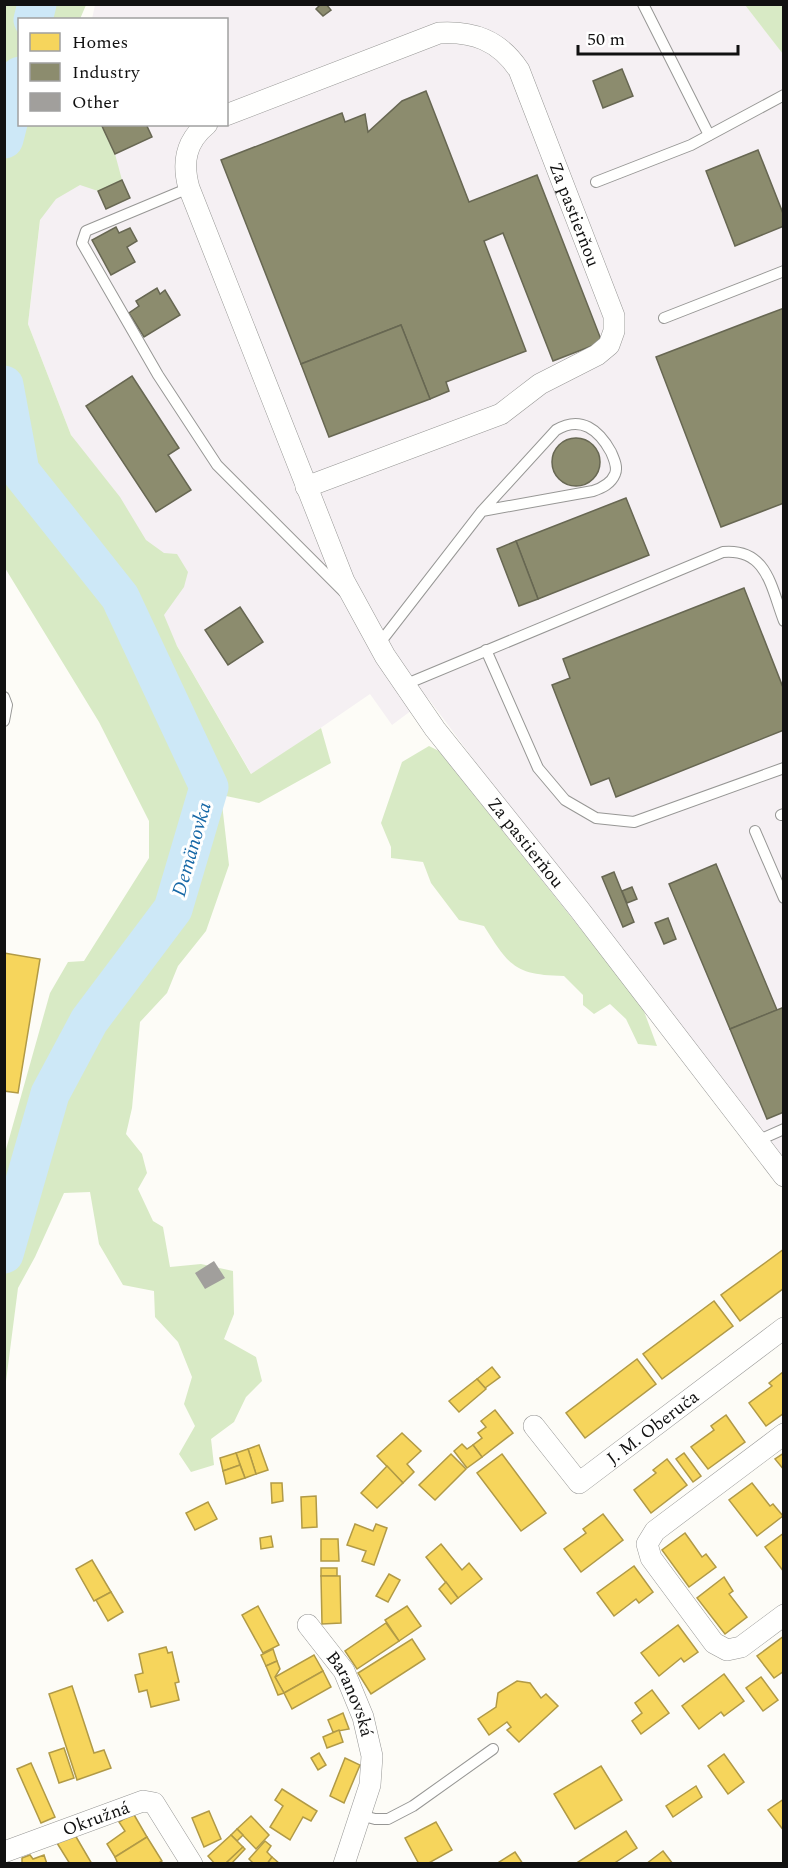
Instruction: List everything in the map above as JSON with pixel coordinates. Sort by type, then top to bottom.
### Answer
[{"type":"street","name":"Za pastierňou","points":[[228,114],[439,33],[470,33],[484,38],[500,47],[519,70],[614,316],[614,331],[609,345],[597,355],[540,384],[501,414],[306,487]]},
{"type":"street","name":"Za pastierňou","points":[[206,126],[187,151],[184,171],[189,189],[353,600],[404,685],[435,729],[593,928],[783,1176]]},
{"type":"street","name":"J. M. Oberuča","points":[[534,1426],[579,1483],[783,1328]]},
{"type":"street","points":[[783,1434],[655,1531],[647,1544],[651,1558],[714,1643],[727,1650],[741,1647],[783,1615]]},
{"type":"street","name":"Baranovská","points":[[308,1625],[344,1671],[369,1740],[372,1773],[360,1815]]},
{"type":"street","name":"Okružná","points":[[4,1852],[143,1801],[154,1803],[192,1863]]},
{"type":"street","points":[[344,1863],[360,1815]]},
{"type":"lane","points":[[643,4],[709,135]]},
{"type":"lane","points":[[596,182],[691,145],[783,95]]},
{"type":"lane","points":[[189,189],[86,231],[82,243],[158,375],[216,465],[305,556],[353,600]]},
{"type":"lane","points":[[663,318],[783,271]]},
{"type":"lane","points":[[379,644],[482,511],[556,430],[567,423],[584,424],[602,436],[616,463],[615,474],[606,486],[593,491],[482,511]]},
{"type":"lane","points":[[404,685],[723,552],[738,551],[753,557],[764,568],[783,621]]},
{"type":"lane","points":[[486,650],[538,768],[565,800],[596,818],[634,822],[783,768]]},
{"type":"lane","points":[[4,697],[7,705],[4,721]]},
{"type":"lane","points":[[755,831],[783,898]]},
{"type":"lane","points":[[758,1141],[783,1129]]},
{"type":"lane","points":[[360,1815],[375,1819],[388,1819],[413,1806],[493,1749]]},
{"type":"shaded area","points":[[95,5],[745,5],[784,54],[783,1158],[500,795],[428,698],[392,725],[370,694],[252,775],[104,520],[28,324],[50,136],[67,126],[228,126],[228,18],[92,18]]},
{"type":"green space","points":[[5,5],[86,5],[80,18],[18,18],[18,126],[101,126],[115,154],[122,180],[98,191],[80,185],[56,199],[40,220],[28,324],[71,435],[120,497],[146,540],[164,553],[177,554],[188,572],[184,587],[164,615],[177,646],[251,774],[321,728],[331,763],[259,803],[221,795],[229,865],[206,931],[178,966],[167,993],[140,1022],[132,1108],[126,1134],[142,1154],[147,1173],[138,1189],[153,1221],[163,1227],[170,1267],[201,1264],[233,1271],[234,1314],[224,1339],[256,1357],[262,1381],[246,1397],[234,1422],[211,1439],[214,1465],[191,1472],[179,1454],[195,1426],[184,1404],[192,1377],[178,1342],[155,1317],[154,1291],[123,1285],[99,1244],[90,1192],[64,1193],[18,1288],[5,1389],[4,1156],[50,993],[68,962],[84,961],[149,858],[149,821],[99,722],[5,568]]},
{"type":"green space","points":[[745,5],[783,5],[783,54]]},
{"type":"green space","points":[[429,746],[439,751],[642,1006],[657,1046],[638,1044],[626,1019],[610,1004],[594,1014],[583,1005],[583,995],[564,976],[534,973],[515,966],[500,951],[484,926],[459,920],[431,883],[423,862],[391,858],[391,847],[381,823],[402,762]]},
{"type":"building: Homes","points":[[4,953],[40,959],[18,1093],[4,1091]]},
{"type":"building: Homes","points":[[784,1249],[784,1288],[740,1321],[721,1295]]},
{"type":"building: Homes","points":[[714,1301],[733,1326],[662,1379],[643,1354]]},
{"type":"building: Homes","points":[[637,1359],[656,1384],[585,1438],[566,1413]]},
{"type":"building: Homes","points":[[492,1367],[500,1377],[485,1388],[477,1379]]},
{"type":"building: Homes","points":[[783,1372],[784,1413],[766,1426],[749,1403],[772,1386],[769,1383]]},
{"type":"building: Homes","points":[[477,1379],[486,1389],[459,1412],[449,1401]]},
{"type":"building: Homes","points":[[495,1410],[513,1433],[482,1457],[473,1445],[482,1438],[478,1433],[486,1427],[481,1421]]},
{"type":"building: Homes","points":[[726,1415],[745,1442],[708,1469],[691,1447],[714,1430],[711,1426]]},
{"type":"building: Homes","points":[[402,1433],[421,1451],[407,1464],[414,1472],[403,1483],[377,1456]]},
{"type":"building: Homes","points":[[462,1444],[467,1449],[473,1445],[482,1457],[467,1468],[454,1451]]},
{"type":"building: Homes","points":[[259,1445],[268,1470],[256,1474],[248,1449]]},
{"type":"building: Homes","points":[[248,1449],[256,1474],[245,1478],[236,1453]]},
{"type":"building: Homes","points":[[236,1453],[240,1465],[223,1471],[220,1458]]},
{"type":"building: Homes","points":[[684,1453],[701,1476],[693,1482],[676,1459]]},
{"type":"building: Homes","points":[[784,1453],[784,1470],[775,1459]]},
{"type":"building: Homes","points":[[451,1454],[466,1469],[435,1500],[419,1485]]},
{"type":"building: Homes","points":[[502,1454],[546,1513],[521,1531],[477,1473]]},
{"type":"building: Homes","points":[[667,1459],[687,1485],[651,1513],[634,1490],[656,1473],[653,1470]]},
{"type":"building: Homes","points":[[240,1465],[245,1478],[226,1484],[223,1471]]},
{"type":"building: Homes","points":[[387,1466],[403,1483],[377,1508],[361,1493]]},
{"type":"building: Homes","points":[[271,1483],[282,1483],[283,1501],[272,1503]]},
{"type":"building: Homes","points":[[752,1483],[770,1506],[773,1504],[783,1516],[757,1536],[729,1500]]},
{"type":"building: Homes","points":[[316,1496],[317,1527],[302,1528],[301,1497]]},
{"type":"building: Homes","points":[[208,1502],[217,1519],[195,1530],[186,1513]]},
{"type":"building: Homes","points":[[603,1514],[623,1540],[581,1572],[564,1549],[586,1533],[583,1529]]},
{"type":"building: Homes","points":[[355,1524],[373,1531],[376,1524],[387,1528],[374,1565],[362,1561],[366,1551],[347,1545]]},
{"type":"building: Homes","points":[[685,1533],[702,1557],[706,1554],[716,1567],[689,1587],[662,1550]]},
{"type":"building: Homes","points":[[784,1533],[784,1572],[765,1547]]},
{"type":"building: Homes","points":[[271,1536],[273,1547],[261,1549],[260,1538]]},
{"type":"building: Homes","points":[[321,1539],[338,1539],[339,1561],[321,1561]]},
{"type":"building: Homes","points":[[441,1544],[462,1570],[469,1563],[482,1579],[458,1598],[426,1557]]},
{"type":"building: Homes","points":[[92,1560],[111,1592],[94,1601],[76,1569]]},
{"type":"building: Homes","points":[[634,1566],[653,1592],[639,1603],[636,1599],[614,1616],[597,1593]]},
{"type":"building: Homes","points":[[321,1568],[337,1568],[337,1576],[321,1576]]},
{"type":"building: Homes","points":[[389,1574],[400,1580],[388,1602],[376,1596]]},
{"type":"building: Homes","points":[[321,1576],[340,1576],[341,1623],[322,1624]]},
{"type":"building: Homes","points":[[724,1577],[733,1591],[729,1594],[747,1617],[725,1634],[697,1598]]},
{"type":"building: Homes","points":[[446,1582],[458,1598],[451,1604],[439,1589]]},
{"type":"building: Homes","points":[[111,1592],[123,1612],[108,1621],[96,1600]]},
{"type":"building: Homes","points":[[258,1606],[279,1645],[263,1653],[242,1615]]},
{"type":"building: Homes","points":[[407,1606],[421,1626],[399,1641],[385,1620]]},
{"type":"building: Homes","points":[[386,1623],[399,1641],[357,1669],[345,1651]]},
{"type":"building: Homes","points":[[678,1625],[698,1652],[684,1662],[681,1658],[659,1676],[641,1653]]},
{"type":"building: Homes","points":[[784,1636],[784,1671],[774,1678],[757,1656]]},
{"type":"building: Homes","points":[[412,1639],[425,1659],[371,1694],[358,1673]]},
{"type":"building: Homes","points":[[166,1647],[168,1653],[172,1652],[179,1682],[175,1683],[179,1700],[151,1707],[147,1690],[139,1692],[135,1675],[143,1673],[139,1654]]},
{"type":"building: Homes","points":[[273,1649],[277,1661],[266,1666],[261,1655]]},
{"type":"building: Homes","points":[[314,1655],[323,1671],[284,1693],[275,1677]]},
{"type":"building: Homes","points":[[277,1661],[280,1669],[275,1677],[284,1693],[278,1695],[266,1666]]},
{"type":"building: Homes","points":[[323,1671],[331,1687],[292,1709],[284,1693]]},
{"type":"building: Homes","points":[[724,1674],[744,1701],[724,1716],[721,1712],[699,1729],[682,1706]]},
{"type":"building: Homes","points":[[761,1677],[778,1700],[763,1711],[746,1688]]},
{"type":"building: Homes","points":[[517,1681],[530,1683],[541,1698],[546,1694],[558,1706],[519,1742],[507,1730],[511,1727],[507,1722],[489,1735],[478,1719],[496,1707],[498,1693]]},
{"type":"building: Homes","points":[[72,1686],[94,1753],[104,1750],[111,1768],[77,1780],[49,1694]]},
{"type":"building: Homes","points":[[652,1690],[669,1713],[641,1734],[632,1721],[642,1713],[635,1703]]},
{"type":"building: Homes","points":[[343,1713],[349,1729],[333,1732],[328,1720]]},
{"type":"building: Homes","points":[[339,1730],[343,1742],[327,1748],[323,1737]]},
{"type":"building: Homes","points":[[64,1748],[74,1778],[59,1783],[49,1753]]},
{"type":"building: Homes","points":[[319,1753],[326,1765],[318,1770],[311,1758]]},
{"type":"building: Homes","points":[[724,1754],[744,1782],[728,1794],[708,1766]]},
{"type":"building: Homes","points":[[345,1758],[360,1765],[344,1803],[330,1796]]},
{"type":"building: Homes","points":[[31,1763],[55,1817],[41,1823],[17,1769]]},
{"type":"building: Homes","points":[[601,1766],[622,1800],[575,1829],[554,1794]]},
{"type":"building: Homes","points":[[696,1786],[702,1797],[673,1817],[666,1806]]},
{"type":"building: Homes","points":[[282,1789],[317,1811],[311,1821],[303,1817],[290,1840],[270,1827],[283,1806],[275,1800]]},
{"type":"building: Homes","points":[[784,1799],[784,1831],[768,1810]]},
{"type":"building: Homes","points":[[209,1811],[221,1839],[204,1847],[192,1818]]},
{"type":"building: Homes","points":[[133,1813],[147,1837],[115,1857],[107,1844],[125,1831],[119,1822]]},
{"type":"building: Homes","points":[[251,1816],[269,1835],[256,1849],[237,1829]]},
{"type":"building: Homes","points":[[436,1822],[452,1850],[427,1864],[419,1864],[405,1838]]},
{"type":"building: Homes","points":[[237,1829],[243,1835],[237,1841],[231,1835]]},
{"type":"building: Homes","points":[[626,1831],[637,1848],[613,1864],[575,1864]]},
{"type":"building: Homes","points":[[75,1835],[92,1864],[70,1864],[57,1843]]},
{"type":"building: Homes","points":[[231,1835],[243,1847],[225,1864],[215,1864],[208,1856]]},
{"type":"building: Homes","points":[[147,1837],[162,1861],[157,1864],[118,1864],[115,1857]]},
{"type":"building: Homes","points":[[265,1841],[271,1846],[267,1852],[272,1857],[267,1864],[254,1864],[249,1859]]},
{"type":"building: Homes","points":[[243,1847],[245,1849],[231,1864],[225,1864]]},
{"type":"building: Homes","points":[[663,1851],[673,1864],[646,1864]]},
{"type":"building: Homes","points":[[515,1852],[523,1864],[496,1864]]},
{"type":"building: Homes","points":[[30,1855],[33,1859],[44,1855],[47,1864],[22,1864],[22,1858]]},
{"type":"building: Homes","points":[[272,1857],[280,1864],[267,1864]]},
{"type":"building: Industry","points":[[321,4],[326,4],[331,10],[323,16],[316,9]]},
{"type":"building: Industry","points":[[622,69],[633,96],[603,108],[593,81]]},
{"type":"building: Industry","points":[[426,91],[469,202],[537,175],[602,342],[553,361],[503,233],[484,241],[526,351],[446,382],[449,391],[430,399],[401,325],[301,364],[221,160],[342,113],[345,122],[365,114],[368,132],[402,101]]},
{"type":"building: Industry","points":[[102,126],[147,126],[152,137],[115,154]]},
{"type":"building: Industry","points":[[758,150],[784,216],[784,226],[735,246],[706,171]]},
{"type":"building: Industry","points":[[122,180],[130,198],[106,209],[98,191]]},
{"type":"building: Industry","points":[[116,227],[119,233],[130,228],[137,241],[127,247],[135,262],[111,275],[92,240]]},
{"type":"building: Industry","points":[[157,288],[160,294],[165,290],[180,315],[144,337],[129,313],[139,306],[136,301]]},
{"type":"building: Industry","points":[[784,308],[784,503],[721,527],[656,357]]},
{"type":"building: Industry","points":[[401,325],[430,399],[329,437],[301,364]]},
{"type":"building: Industry","points":[[132,376],[179,448],[168,455],[191,490],[156,512],[86,406]]},
{"type":"building: Industry","points":[[576,438],[593,445],[600,462],[593,479],[576,486],[559,479],[552,462],[559,445]]},
{"type":"building: Industry","points":[[626,498],[649,555],[538,599],[516,541]]},
{"type":"building: Industry","points":[[516,541],[538,599],[519,606],[497,549]]},
{"type":"building: Industry","points":[[744,588],[784,690],[784,730],[616,797],[609,778],[591,785],[552,685],[570,678],[563,659]]},
{"type":"building: Industry","points":[[240,607],[263,642],[228,665],[205,630]]},
{"type":"building: Industry","points":[[716,864],[777,1010],[730,1029],[669,884]]},
{"type":"building: Industry","points":[[614,872],[634,922],[623,927],[602,877]]},
{"type":"building: Industry","points":[[632,887],[637,899],[627,903],[622,891]]},
{"type":"building: Industry","points":[[668,918],[676,939],[664,944],[655,923]]},
{"type":"building: Industry","points":[[784,1007],[784,1112],[767,1119],[730,1029]]},
{"type":"building: Other","points":[[214,1261],[225,1278],[205,1289],[195,1273]]},
{"type":"waterway","name":"Demänovka","points":[[34,18],[37,4]]},
{"type":"waterway","name":"Demänovka","points":[[4,139],[18,84]]},
{"type":"waterway","name":"Demänovka","points":[[4,385],[20,471],[120,597],[209,787],[173,909],[89,1021],[50,1094],[4,1254]]}]
